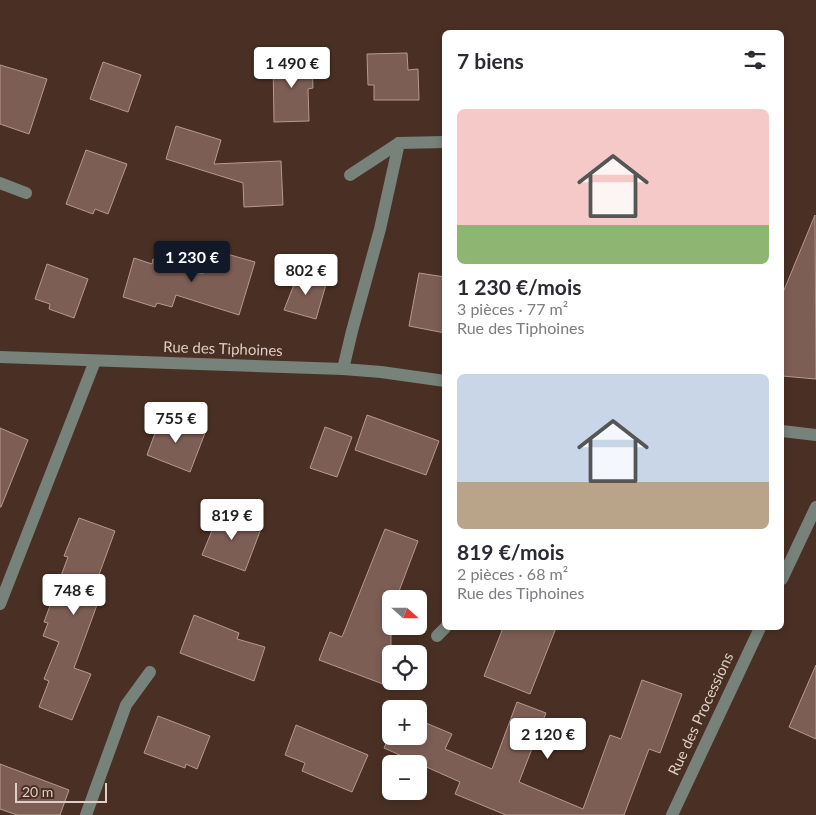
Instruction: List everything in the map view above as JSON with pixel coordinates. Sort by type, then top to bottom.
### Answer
[{"type":"street","points":[[350,175],[399,143],[442,142]]},
{"type":"street","points":[[343,369],[380,229],[399,143]]},
{"type":"street","points":[[0,183],[26,193]]},
{"type":"street","name":"Rue des Tiphoines","points":[[0,357],[343,369],[442,381]]},
{"type":"street","points":[[0,604],[95,361]]},
{"type":"street","points":[[784,431],[816,435]]},
{"type":"street","points":[[784,575],[816,507]]},
{"type":"street","name":"Rue des Processions","points":[[672,815],[759,630]]},
{"type":"street","points":[[86,815],[126,705],[150,672]]},
{"type":"building","points":[[407,53],[408,70],[418,69],[419,100],[374,100],[374,85],[368,85],[367,54]]},
{"type":"building","points":[[312,58],[313,88],[308,89],[309,121],[274,122],[273,59]]},
{"type":"building","points":[[103,62],[141,75],[128,112],[90,99]]},
{"type":"building","points":[[0,65],[47,79],[29,134],[0,124]]},
{"type":"building","points":[[176,126],[221,140],[214,164],[281,161],[283,205],[244,207],[243,183],[166,159]]},
{"type":"building","points":[[86,150],[127,164],[108,214],[95,209],[93,214],[66,204]]},
{"type":"building","points":[[815,215],[816,379],[784,376],[784,290]]},
{"type":"building","points":[[213,250],[255,262],[239,315],[176,295],[172,307],[157,303],[155,307],[123,297],[134,258],[152,264],[153,259],[203,274]]},
{"type":"building","points":[[47,264],[88,279],[74,318],[49,309],[50,304],[35,299]]},
{"type":"building","points":[[299,272],[327,281],[316,319],[284,310]]},
{"type":"building","points":[[419,273],[442,277],[442,332],[409,326]]},
{"type":"building","points":[[367,415],[439,441],[426,475],[355,450]]},
{"type":"building","points":[[161,417],[205,433],[190,472],[147,455]]},
{"type":"building","points":[[325,427],[352,437],[337,477],[310,468]]},
{"type":"building","points":[[0,428],[28,440],[1,507],[0,507]]},
{"type":"building","points":[[220,511],[262,526],[245,571],[202,555]]},
{"type":"building","points":[[79,518],[115,531],[93,591],[101,594],[74,668],[91,674],[72,720],[39,707],[49,681],[44,679],[59,642],[43,636],[48,623],[44,622],[68,557],[64,556]]},
{"type":"building","points":[[385,529],[418,541],[399,590],[382,590],[382,635],[391,635],[391,645],[382,645],[382,684],[319,660],[330,632],[342,637]]},
{"type":"building","points":[[194,615],[239,633],[237,639],[265,647],[254,681],[180,653]]},
{"type":"building","points":[[502,630],[555,630],[530,694],[484,676]]},
{"type":"building","points":[[816,665],[816,739],[789,727]]},
{"type":"building","points":[[642,680],[682,694],[660,753],[649,749],[624,815],[506,815],[455,794],[460,782],[427,767],[427,755],[400,755],[384,748],[385,745],[427,745],[427,723],[452,734],[445,749],[492,769],[517,702],[546,713],[519,782],[583,809],[610,735],[621,739]]},
{"type":"building","points":[[158,716],[210,736],[197,769],[186,764],[185,768],[144,753]]},
{"type":"building","points":[[296,725],[368,755],[352,792],[302,771],[305,763],[285,755]]},
{"type":"building","points":[[0,764],[69,790],[60,815],[17,815],[0,809]]}]
